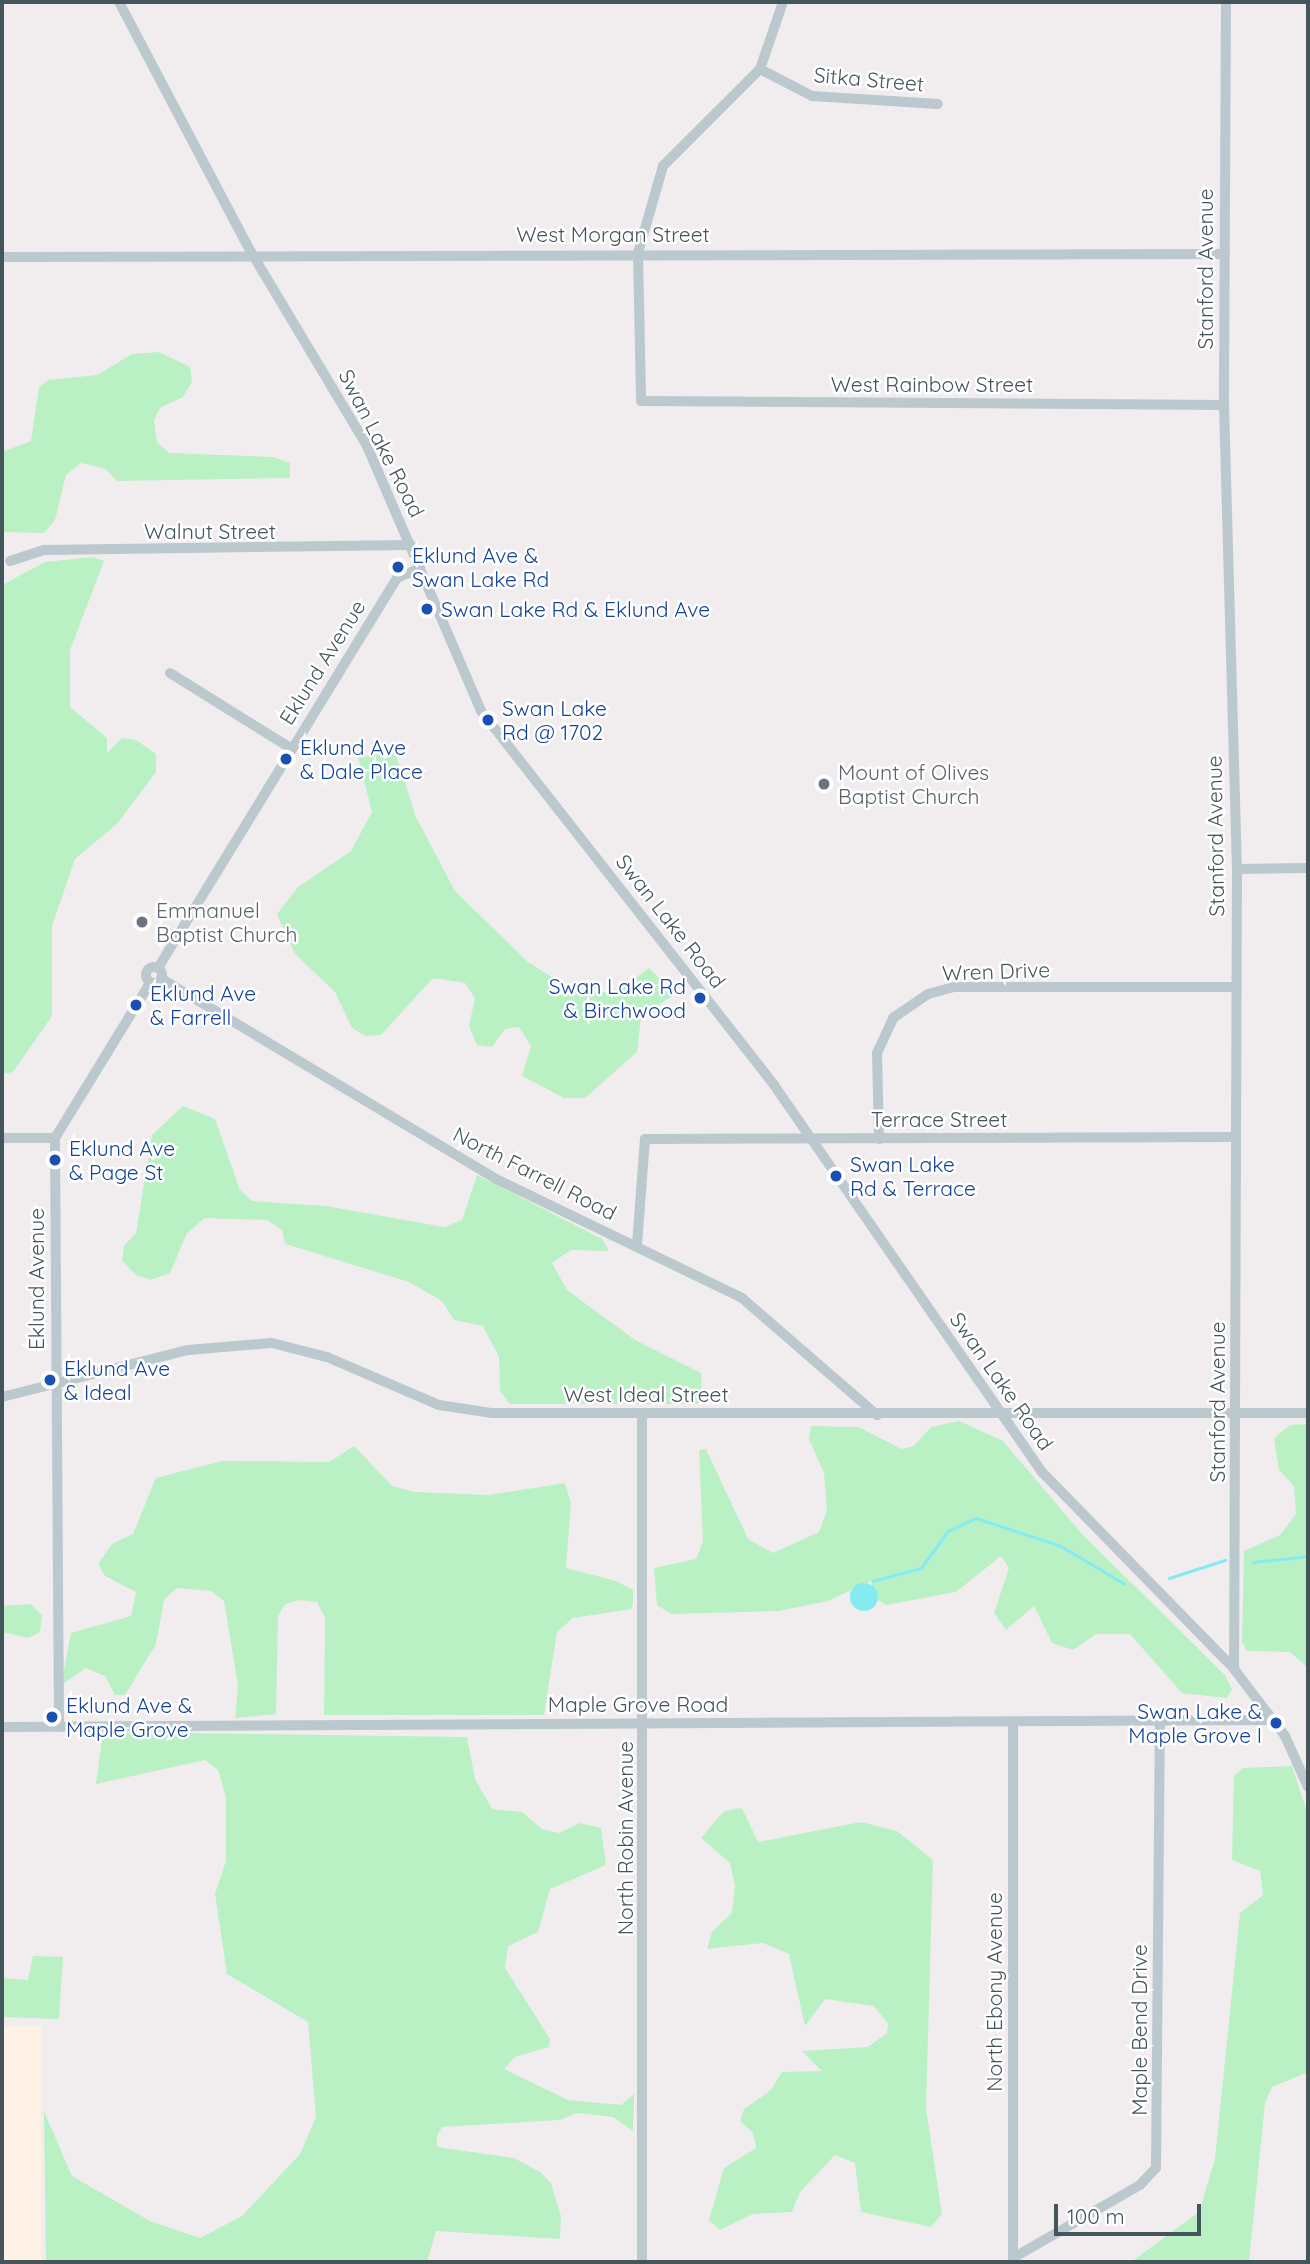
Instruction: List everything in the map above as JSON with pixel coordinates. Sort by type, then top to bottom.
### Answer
[{"type":"street","name":"Swan Lake Road","points":[[119,2],[251,252],[367,446],[481,711],[810,1136],[999,1412],[1060,1492],[1234,1669],[1275,1720],[1308,1787]]},
{"type":"street","points":[[638,253],[663,166],[760,68],[783,2]]},
{"type":"street","name":"Stanford Avenue","points":[[1226,2],[1224,405],[1237,869],[1233,987],[1237,1413],[1234,1669]]},
{"type":"street","name":"Sitka Street","points":[[760,68],[812,96],[938,104]]},
{"type":"street","name":"West Morgan Street","points":[[2,257],[251,252],[1225,254]]},
{"type":"street","name":"West Rainbow Street","points":[[638,253],[641,401],[1224,405]]},
{"type":"street","name":"Walnut Street","points":[[10,561],[44,550],[411,545]]},
{"type":"street","name":"Eklund Avenue","points":[[59,1727],[55,1138],[150,983],[147,971],[159,968],[397,579],[420,568]]},
{"type":"street","points":[[170,673],[292,749]]},
{"type":"street","points":[[1237,869],[1308,867]]},
{"type":"street","points":[[150,983],[162,979],[159,968]]},
{"type":"street","name":"North Farrell Road","points":[[162,979],[471,1166],[742,1298],[877,1415]]},
{"type":"street","name":"Wren Drive","points":[[879,1139],[877,1054],[893,1018],[928,994],[955,988],[1233,987]]},
{"type":"street","name":"Terrace Street","points":[[637,1245],[645,1139],[810,1136],[879,1139],[1234,1137]]},
{"type":"street","points":[[2,1138],[55,1138]]},
{"type":"street","name":"West Ideal Street","points":[[2,1397],[187,1350],[272,1343],[327,1357],[455,1409],[877,1415],[999,1412],[1308,1413]]},
{"type":"street","name":"North Robin Avenue","points":[[642,1413],[645,1723],[642,2262]]},
{"type":"street","name":"Maple Grove Road","points":[[2,1727],[1275,1720]]},
{"type":"street","name":"Maple Bend Drive","points":[[1013,2260],[1140,2185],[1156,2168],[1160,1721]]},
{"type":"street","name":"North Ebony Avenue","points":[[1013,1722],[1013,2260]]},
{"type":"shaded area","points":[[2,2026],[41,2026],[41,2262],[2,2262]]},
{"type":"green space","points":[[159,352],[190,367],[192,382],[183,397],[160,408],[154,420],[157,442],[169,453],[273,457],[290,463],[290,478],[117,481],[106,469],[81,463],[66,475],[55,520],[44,533],[2,532],[2,452],[31,441],[39,387],[48,380],[97,375],[132,354]]},
{"type":"green space","points":[[93,557],[104,561],[70,650],[70,707],[107,738],[107,753],[122,738],[136,740],[156,754],[156,772],[117,824],[75,859],[52,926],[52,1016],[13,1072],[2,1074],[2,585],[45,562]]},
{"type":"green space","points":[[395,752],[416,817],[455,891],[528,962],[582,996],[623,988],[649,968],[675,994],[641,1017],[637,1052],[585,1098],[564,1098],[522,1076],[531,1046],[519,1027],[505,1029],[492,1047],[477,1045],[469,1026],[475,998],[465,983],[433,978],[381,1035],[366,1036],[352,1028],[335,992],[295,954],[277,914],[298,887],[351,851],[372,812],[358,757]]},
{"type":"green space","points":[[183,1106],[215,1119],[240,1190],[252,1201],[326,1206],[444,1227],[462,1220],[477,1175],[602,1239],[609,1251],[571,1250],[552,1263],[567,1290],[635,1340],[701,1373],[702,1399],[698,1404],[510,1404],[500,1391],[499,1357],[483,1326],[454,1320],[442,1301],[409,1282],[285,1244],[282,1230],[267,1220],[205,1218],[187,1233],[170,1273],[151,1280],[136,1275],[122,1261],[124,1246],[136,1233],[152,1135]]},
{"type":"green space","points":[[959,1421],[1003,1441],[1082,1534],[1225,1675],[1232,1689],[1227,1698],[1182,1693],[1130,1634],[1096,1634],[1073,1650],[1052,1643],[1034,1606],[1006,1630],[994,1613],[1009,1568],[1001,1556],[956,1592],[886,1605],[874,1597],[871,1581],[828,1601],[778,1611],[671,1614],[657,1605],[654,1568],[696,1559],[703,1542],[699,1450],[706,1449],[748,1539],[773,1553],[819,1532],[827,1510],[824,1473],[809,1439],[811,1426],[859,1427],[901,1449],[914,1446],[931,1427]]},
{"type":"green space","points":[[1308,1424],[1308,1668],[1290,1652],[1247,1651],[1242,1642],[1244,1551],[1280,1535],[1296,1514],[1294,1486],[1279,1470],[1274,1438],[1290,1425]]},
{"type":"green space","points":[[354,1446],[392,1486],[415,1492],[488,1495],[565,1483],[571,1503],[566,1568],[616,1581],[633,1590],[633,1602],[632,1609],[573,1618],[557,1632],[544,1715],[324,1715],[325,1618],[317,1602],[300,1600],[285,1604],[278,1616],[276,1714],[235,1718],[238,1686],[224,1601],[211,1591],[177,1588],[164,1600],[156,1644],[125,1695],[115,1695],[105,1676],[86,1668],[61,1685],[71,1633],[131,1616],[136,1592],[105,1576],[98,1564],[112,1544],[133,1534],[156,1478],[222,1461],[329,1462]]},
{"type":"green space","points":[[31,1604],[42,1615],[40,1632],[28,1638],[2,1632],[2,1606]]},
{"type":"green space","points":[[103,1732],[467,1737],[475,1779],[492,1809],[522,1812],[542,1829],[559,1833],[580,1823],[601,1828],[606,1865],[550,1889],[538,1932],[508,1946],[505,1968],[550,2039],[549,2047],[515,2057],[504,2069],[568,2100],[621,2105],[634,2094],[633,2131],[613,2117],[577,2113],[560,2120],[442,2127],[437,2136],[437,2147],[514,2158],[540,2172],[551,2183],[561,2216],[560,2239],[436,2231],[427,2262],[46,2262],[44,2111],[72,2176],[150,2221],[200,2238],[242,2216],[300,2154],[316,2117],[308,2022],[227,1974],[215,1894],[226,1861],[226,1797],[218,1770],[205,1760],[96,1784]]},
{"type":"green space","points":[[1292,1766],[1308,1815],[1308,2072],[1272,2087],[1265,2103],[1249,2262],[1131,2262],[1199,2212],[1215,2159],[1240,1913],[1263,1895],[1260,1871],[1232,1860],[1234,1776],[1243,1768]]},
{"type":"green space","points":[[742,1808],[758,1842],[861,1822],[897,1831],[933,1860],[926,2108],[942,2214],[931,2227],[861,2212],[855,2163],[835,2155],[800,2192],[792,2212],[753,2214],[720,2230],[709,2220],[724,2168],[756,2148],[753,2133],[740,2121],[744,2109],[771,2090],[782,2072],[822,2071],[802,2051],[868,2047],[887,2033],[888,2024],[874,2006],[825,1999],[805,2026],[789,1954],[763,1943],[707,1949],[712,1932],[732,1913],[735,1886],[730,1863],[701,1838],[724,1811]]},
{"type":"green space","points":[[33,1956],[63,1957],[59,2019],[2,2017],[2,1978],[28,1980]]},
{"type":"water","points":[[864,1583],[874,1587],[878,1597],[874,1607],[864,1611],[854,1607],[850,1597],[854,1587]]},
{"type":"waterway","points":[[873,1581],[921,1568],[948,1531],[976,1518],[1061,1546],[1125,1584]]},
{"type":"waterway","points":[[1253,1562],[1308,1556]]},
{"type":"waterway","points":[[1169,1578],[1225,1560]]},
{"type":"place","name":"Eklund Ave & Swan Lake Rd","points":[[398,567]]},
{"type":"place","name":"Swan Lake Rd & Eklund Ave","points":[[427,609]]},
{"type":"place","name":"Swan Lake Rd @ 1702","points":[[488,720]]},
{"type":"place","name":"Eklund Ave & Dale Place","points":[[286,759]]},
{"type":"place","name":"Mount of Olives Baptist Church","points":[[824,784]]},
{"type":"place","name":"Emmanuel Baptist Church","points":[[142,922]]},
{"type":"place","name":"Swan Lake Rd & Birchwood","points":[[700,998]]},
{"type":"place","name":"Eklund Ave & Farrell","points":[[136,1005]]},
{"type":"place","name":"Eklund Ave & Page St","points":[[55,1160]]},
{"type":"place","name":"Swan Lake Rd & Terrace","points":[[836,1176]]},
{"type":"place","name":"Eklund Ave & Ideal","points":[[50,1380]]},
{"type":"place","name":"Eklund Ave & Maple Grove","points":[[52,1717]]},
{"type":"place","name":"Swan Lake & Maple Grove I","points":[[1276,1723]]}]
